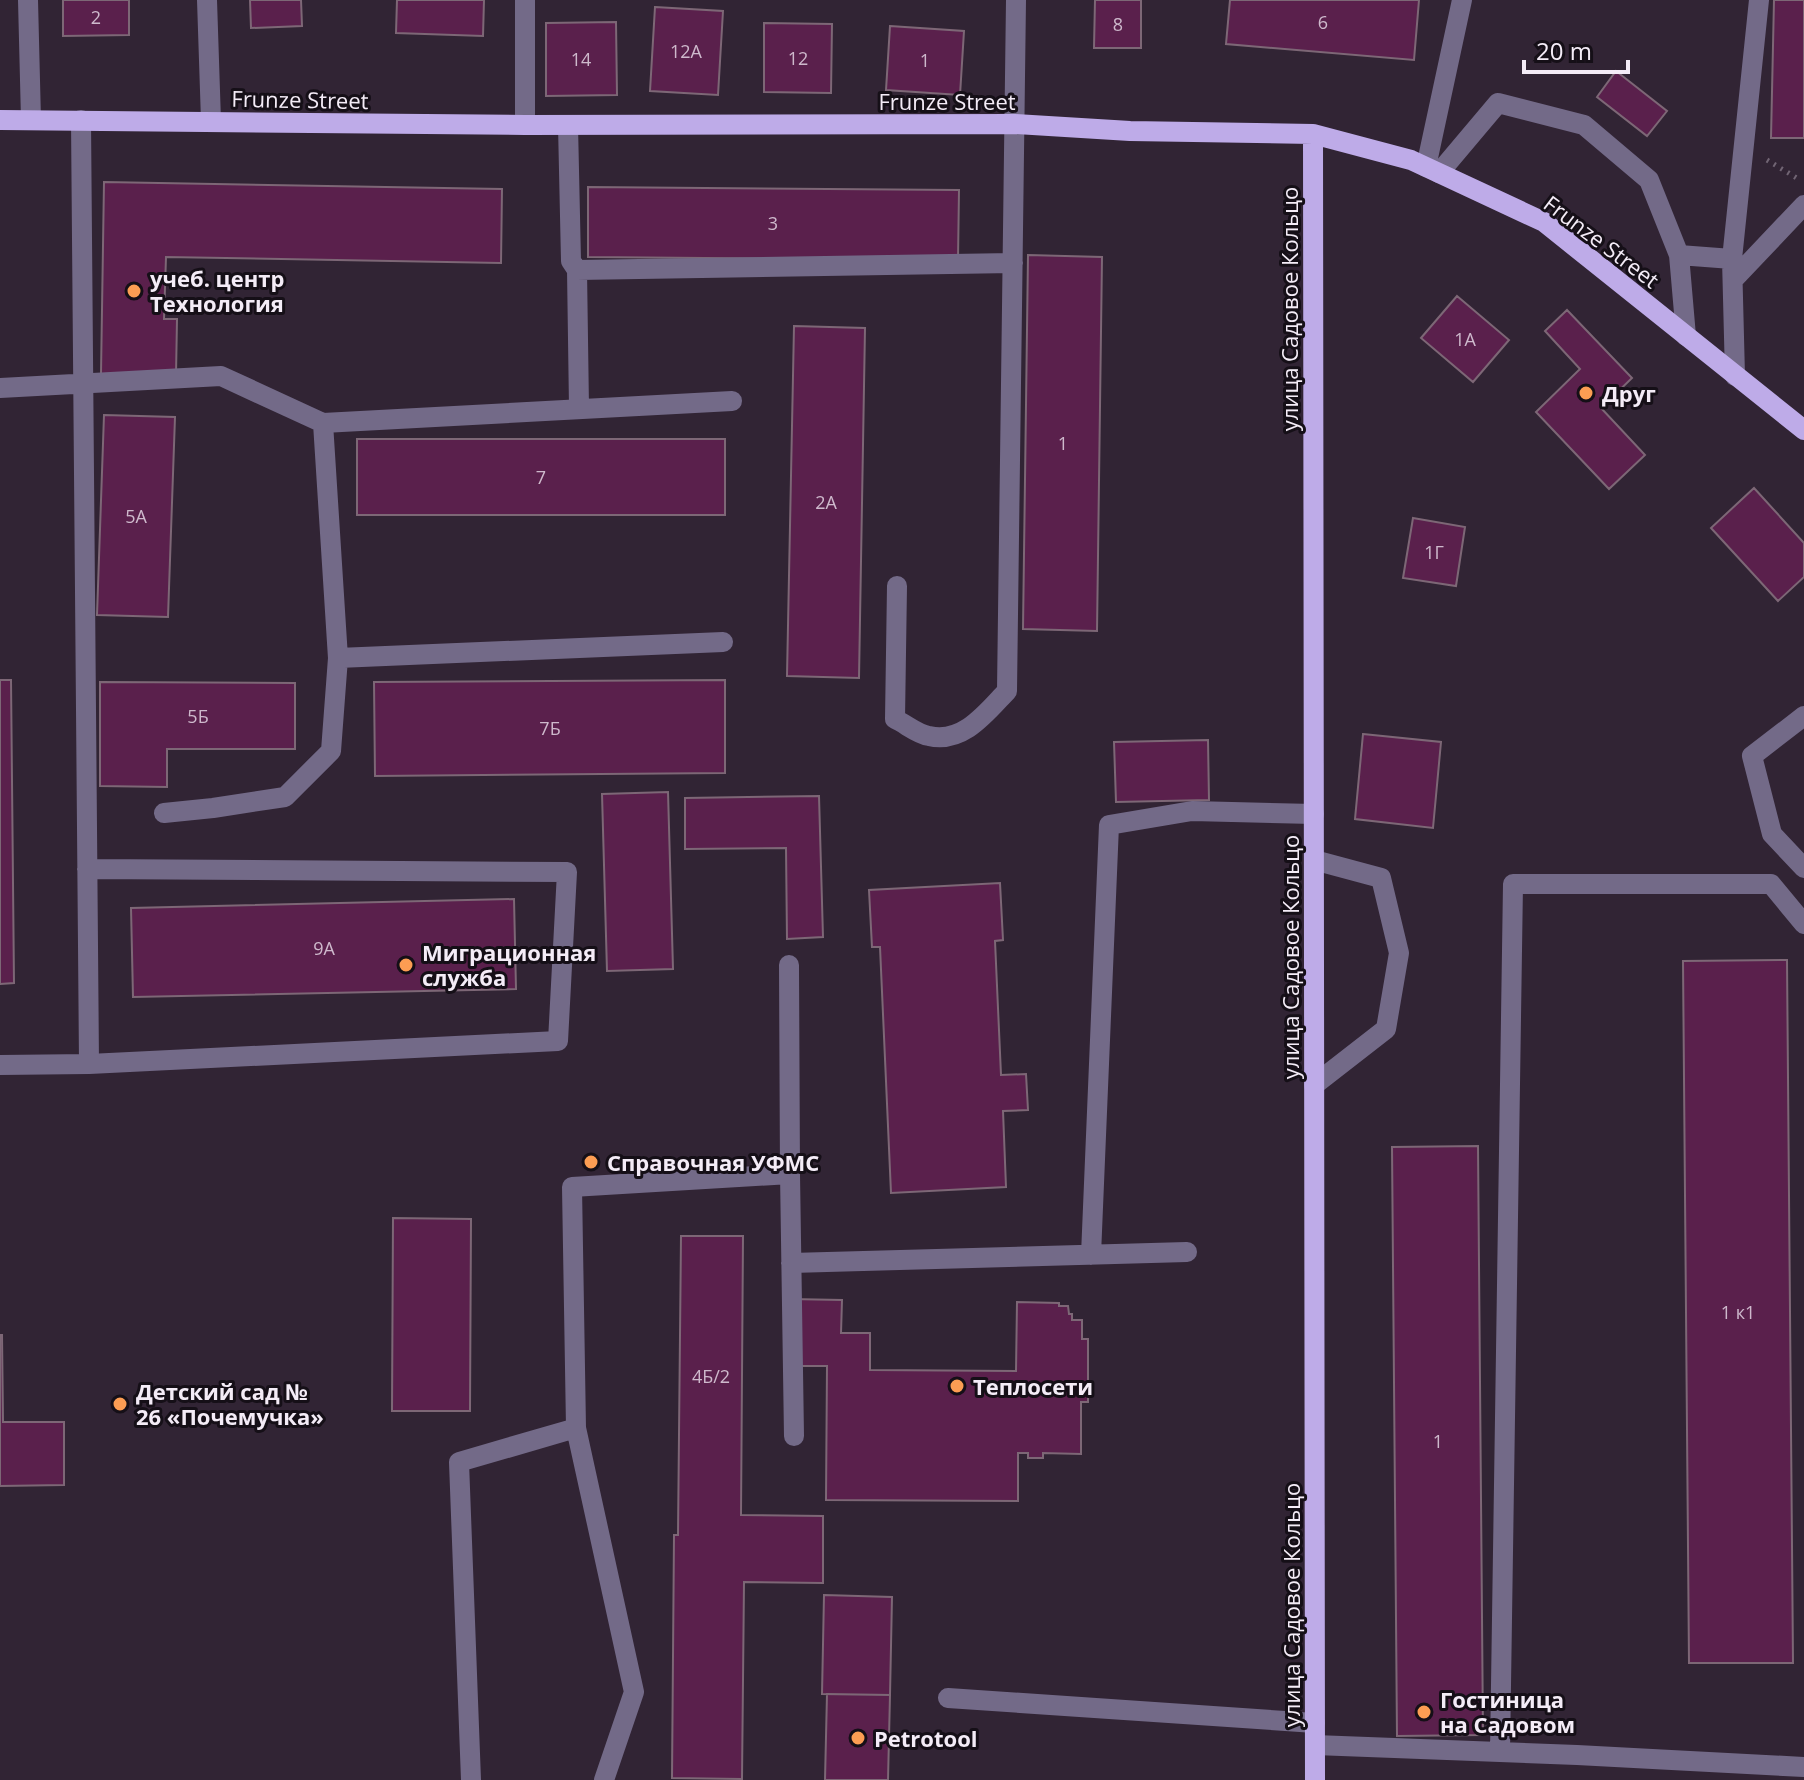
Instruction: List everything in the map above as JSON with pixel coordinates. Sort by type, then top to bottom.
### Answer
[{"type":"main road","name":"Frunze Street","points":[[0,120],[525,125],[1015,124],[1130,131],[1313,134],[1411,160],[1544,222],[1804,430]]},
{"type":"main road","name":"улица Садовое Кольцо","points":[[1313,134],[1315,1780]]},
{"type":"street","points":[[28,0],[31,120]]},
{"type":"street","points":[[207,0],[211,121]]},
{"type":"street","points":[[525,0],[525,125]]},
{"type":"street","points":[[897,586],[895,719],[927,736],[943,738],[970,729],[1007,691],[1016,0]]},
{"type":"street","points":[[1432,170],[1462,0]]},
{"type":"street","points":[[1735,376],[1733,270],[1759,0]]},
{"type":"street","points":[[1432,170],[1498,103],[1584,125],[1649,180],[1679,255],[1686,336]]},
{"type":"street","points":[[81,120],[89,1064]]},
{"type":"street","points":[[568,125],[571,261],[577,270],[579,408]]},
{"type":"street","points":[[1733,270],[1804,205]]},
{"type":"street","points":[[1679,255],[1733,270]]},
{"type":"street","points":[[577,270],[1013,263]]},
{"type":"street","points":[[0,388],[221,376],[323,423],[732,401]]},
{"type":"street","points":[[164,813],[285,797],[331,751],[338,658],[323,423]]},
{"type":"street","points":[[338,658],[723,642]]},
{"type":"street","points":[[1804,716],[1752,756],[1772,834],[1804,868]]},
{"type":"street","points":[[1091,1255],[1109,825],[1192,811],[1314,814]]},
{"type":"street","points":[[1314,860],[1381,878],[1399,953],[1386,1029],[1314,1085]]},
{"type":"street","points":[[0,1065],[89,1064],[558,1041],[567,872],[87,869]]},
{"type":"street","points":[[1500,1752],[1513,884],[1771,884],[1804,924]]},
{"type":"street","points":[[789,965],[794,1436]]},
{"type":"street","points":[[604,1780],[634,1692],[576,1428],[572,1187],[790,1174]]},
{"type":"street","points":[[791,1263],[1187,1252]]},
{"type":"street","points":[[471,1780],[459,1462],[576,1428]]},
{"type":"street","points":[[948,1698],[1315,1723]]},
{"type":"street","points":[[1315,1745],[1804,1767]]},
{"type":"building","points":[[63,0],[129,0],[129,35],[63,36]]},
{"type":"building","points":[[250,0],[301,0],[302,26],[251,28]]},
{"type":"building","points":[[397,0],[484,0],[483,36],[396,33]]},
{"type":"building","points":[[1095,0],[1141,0],[1141,48],[1094,48]]},
{"type":"building","points":[[1230,0],[1419,0],[1414,60],[1226,44]]},
{"type":"building","points":[[1774,0],[1804,0],[1804,138],[1771,138]]},
{"type":"building","points":[[655,7],[723,11],[718,95],[650,91]]},
{"type":"building","points":[[616,22],[617,95],[546,96],[546,23]]},
{"type":"building","points":[[764,23],[832,24],[831,93],[764,92]]},
{"type":"building","points":[[890,26],[964,31],[960,95],[886,90]]},
{"type":"building","points":[[1616,71],[1667,111],[1647,136],[1597,97]]},
{"type":"building","name":"учеб. центр Технология","points":[[104,182],[502,189],[501,263],[166,257],[164,319],[177,319],[176,375],[101,374]]},
{"type":"building","points":[[588,187],[959,190],[958,260],[588,257]]},
{"type":"building","points":[[1028,255],[1102,257],[1097,631],[1023,629]]},
{"type":"building","points":[[1457,296],[1509,340],[1473,382],[1421,338]]},
{"type":"building","name":"Друг","points":[[1567,310],[1632,378],[1601,408],[1645,455],[1609,489],[1536,412],[1580,369],[1545,331]]},
{"type":"building","points":[[794,326],[865,328],[859,678],[787,676]]},
{"type":"building","points":[[104,415],[175,417],[168,617],[97,615]]},
{"type":"building","points":[[357,439],[725,439],[725,515],[357,515]]},
{"type":"building","points":[[1754,488],[1804,543],[1804,577],[1778,601],[1711,528]]},
{"type":"building","points":[[1413,518],[1465,527],[1456,586],[1403,578]]},
{"type":"building","points":[[0,680],[11,680],[14,983],[0,984]]},
{"type":"building","points":[[725,680],[725,773],[375,776],[374,682]]},
{"type":"building","points":[[100,682],[295,683],[295,749],[167,749],[167,787],[100,786]]},
{"type":"building","points":[[1363,734],[1441,742],[1433,828],[1355,819]]},
{"type":"building","points":[[1208,740],[1209,800],[1116,802],[1114,742]]},
{"type":"building","points":[[668,792],[673,969],[607,971],[602,794]]},
{"type":"building","points":[[819,796],[823,937],[787,939],[786,848],[685,849],[685,798]]},
{"type":"building","points":[[1000,883],[1003,940],[995,941],[1001,1075],[1026,1074],[1028,1110],[1003,1111],[1006,1187],[891,1193],[880,947],[872,947],[869,890]]},
{"type":"building","points":[[514,899],[516,989],[133,997],[131,908]]},
{"type":"building","points":[[1787,960],[1793,1663],[1689,1663],[1683,961]]},
{"type":"building","points":[[1478,1146],[1483,1735],[1397,1736],[1392,1147]]},
{"type":"building","points":[[393,1218],[471,1219],[470,1411],[392,1411]]},
{"type":"building","points":[[681,1236],[743,1236],[741,1515],[823,1516],[823,1583],[744,1582],[742,1779],[672,1778]]},
{"type":"building","name":"Теплосети","points":[[790,1299],[842,1300],[841,1333],[870,1333],[870,1370],[1016,1371],[1017,1302],[1068,1306],[1072,1320],[1082,1320],[1082,1339],[1088,1339],[1088,1402],[1081,1402],[1081,1454],[1043,1453],[1043,1458],[1028,1458],[1028,1453],[1018,1453],[1018,1501],[826,1500],[827,1366],[789,1366]]},
{"type":"building","points":[[0,1335],[3,1422],[64,1422],[64,1485],[0,1486]]},
{"type":"building","points":[[824,1595],[892,1597],[890,1695],[822,1694]]},
{"type":"building","name":"Petrotool","points":[[827,1694],[890,1695],[888,1780],[825,1780]]},
{"type":"place","name":"учеб. центр Технология","points":[[134,291]]},
{"type":"place","name":"Друг","points":[[1586,393]]},
{"type":"place","name":"Миграционная служба","points":[[406,965]]},
{"type":"place","name":"Справочная УФМС","points":[[591,1162]]},
{"type":"place","name":"Теплосети","points":[[957,1386]]},
{"type":"place","name":"Детский сад № 26 «Почемучка»","points":[[120,1404]]},
{"type":"place","name":"Гостиница на Садовом","points":[[1424,1712]]},
{"type":"place","name":"Petrotool","points":[[858,1738]]}]
